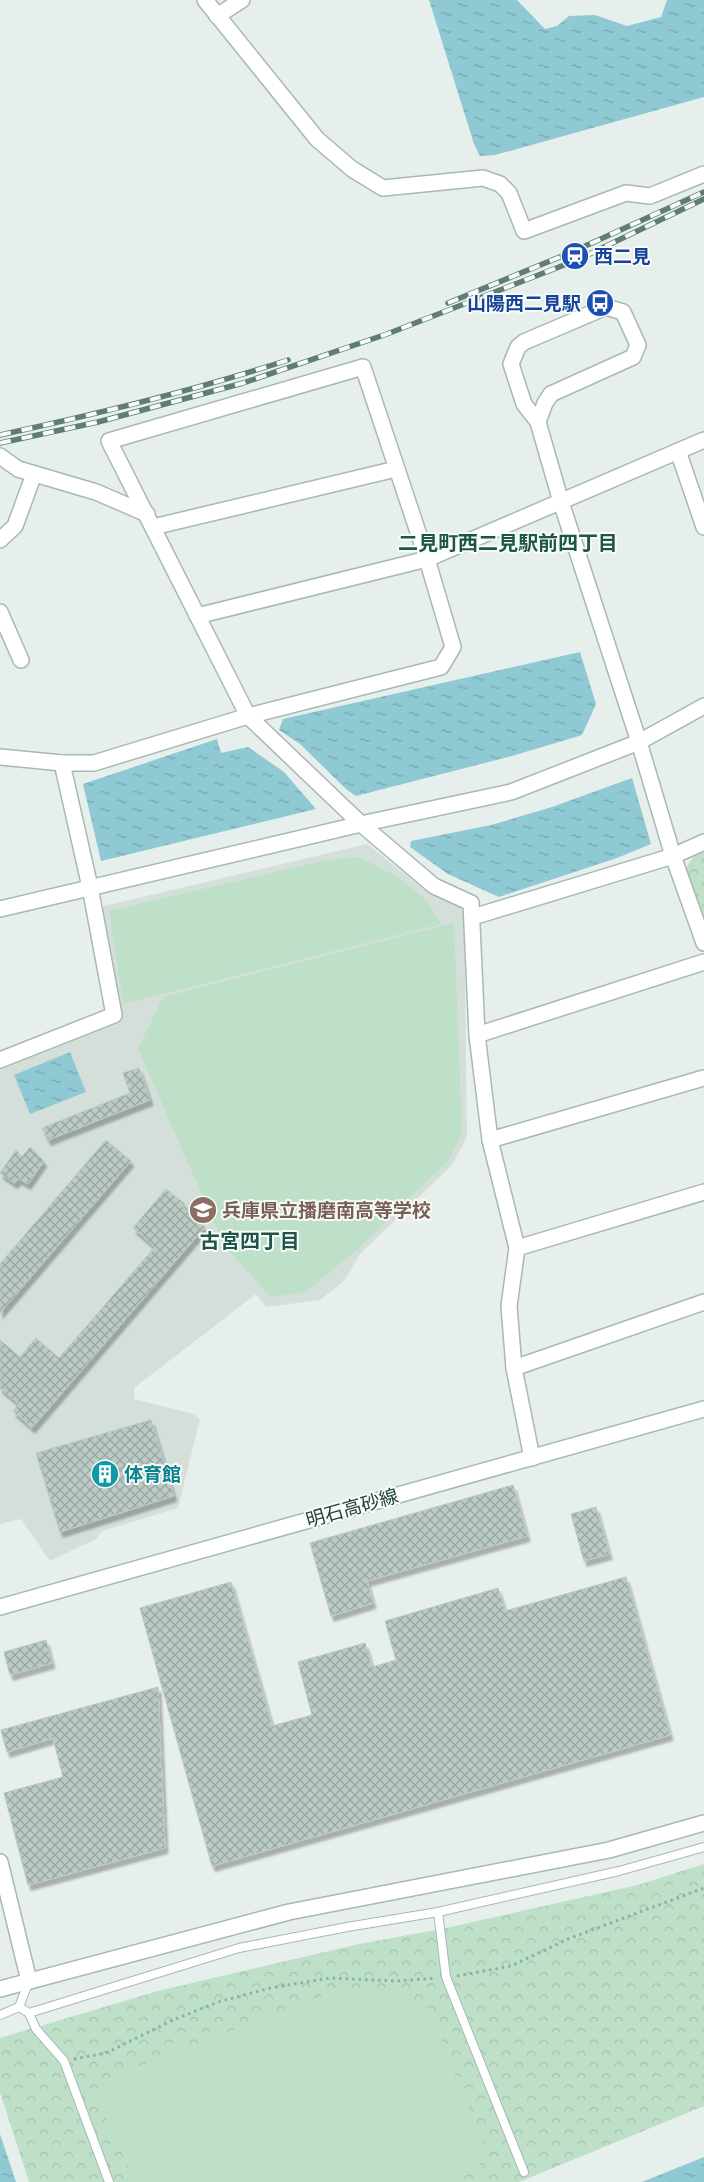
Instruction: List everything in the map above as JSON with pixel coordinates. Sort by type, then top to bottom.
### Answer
[{"type":"street","points":[[205,0],[317,139],[352,170],[383,188],[483,178],[500,184],[509,193],[524,231],[626,193],[650,196],[704,174]]},
{"type":"street","points":[[217,16],[242,0]]},
{"type":"street","points":[[538,422],[545,403],[551,394],[633,357],[638,345],[623,312],[606,307],[524,342],[518,347],[511,364],[524,404],[538,422],[561,502],[639,742],[672,856],[704,943]]},
{"type":"street","points":[[0,757],[62,763],[94,763],[248,716],[441,667],[452,647],[427,559],[363,368],[109,441],[248,716],[361,824],[434,886],[472,903],[477,1035],[490,1140],[517,1248],[509,1306],[514,1368],[532,1458]]},
{"type":"street","points":[[197,616],[427,559],[704,440]]},
{"type":"street","points":[[678,450],[704,527]]},
{"type":"street","points":[[0,456],[18,469],[96,492],[150,520],[396,469]]},
{"type":"street","points":[[0,540],[15,526],[34,474]]},
{"type":"street","points":[[0,612],[21,660]]},
{"type":"street","points":[[0,909],[361,824],[511,792],[639,742],[704,706]]},
{"type":"street","points":[[0,1060],[114,1015],[90,887],[62,763]]},
{"type":"street","points":[[473,917],[672,856],[704,842]]},
{"type":"street","points":[[477,1035],[704,962]]},
{"type":"street","points":[[490,1140],[704,1078]]},
{"type":"street","points":[[517,1248],[704,1192]]},
{"type":"street","points":[[514,1368],[704,1302]]},
{"type":"street","name":"明石高砂線","points":[[0,1607],[704,1409]]},
{"type":"street","points":[[0,1989],[290,1912],[609,1850],[704,1823]]},
{"type":"street","points":[[0,1862],[28,1981]]},
{"type":"lane","points":[[29,2013],[239,1948],[438,1912],[619,1871],[704,1847]]},
{"type":"lane","points":[[438,1912],[446,1977],[524,2172]]},
{"type":"lane","points":[[19,2007],[28,1981]]},
{"type":"lane","points":[[19,2007],[29,2013],[36,2029],[64,2061],[109,2182]]},
{"type":"lane","points":[[0,2014],[19,2007]]},
{"type":"path","points":[[64,2061],[106,2053],[171,2021],[218,2002],[270,1988],[330,1978],[396,1981],[446,1977],[511,1966],[568,1939],[704,1888]]},
{"type":"shaded area","name":"兵庫県立播磨南高等学校","points":[[367,844],[425,890],[464,908],[467,1137],[452,1165],[360,1254],[345,1280],[320,1300],[266,1307],[256,1294],[134,1388],[134,1399],[194,1414],[200,1419],[178,1508],[102,1531],[96,1539],[50,1561],[21,1519],[0,1524],[0,1067],[121,1018],[100,907]]},
{"type":"green space","points":[[704,851],[704,923],[685,869],[694,856]]},
{"type":"green space","points":[[359,857],[396,876],[416,891],[426,900],[441,924],[123,1004],[109,911],[326,860]]},
{"type":"green space","points":[[454,923],[462,1133],[449,1160],[358,1249],[305,1292],[271,1297],[225,1247],[138,1049],[163,997]]},
{"type":"green space","points":[[704,1864],[704,2106],[519,2182],[29,2182],[0,2092],[0,2038],[158,1991],[359,1944],[446,1928],[638,1885]]},
{"type":"green space","points":[[394,1993],[426,2004],[486,2149],[477,2171],[449,2182],[135,2182],[97,2097],[106,2079],[326,1994]]},
{"type":"water","points":[[429,0],[517,0],[545,29],[557,26],[569,16],[595,15],[627,26],[661,17],[667,0],[704,0],[704,97],[495,155],[480,156],[474,144]]},
{"type":"water","points":[[580,652],[596,704],[582,735],[512,756],[356,796],[346,789],[300,744],[279,730],[283,719]]},
{"type":"water","points":[[217,739],[221,753],[248,747],[284,772],[316,809],[101,861],[83,784]]},
{"type":"water","points":[[632,778],[651,844],[617,858],[499,897],[448,874],[410,847],[411,841],[491,825],[552,807]]},
{"type":"water","points":[[70,1052],[86,1092],[30,1114],[14,1075]]},
{"type":"water","points":[[0,2134],[16,2182],[0,2182]]},
{"type":"water","points":[[704,2157],[704,2182],[642,2182]]},
{"type":"building","points":[[139,1068],[150,1100],[48,1140],[42,1128],[130,1093],[123,1073]]},
{"type":"building","points":[[106,1140],[131,1161],[0,1313],[0,1264]]},
{"type":"building","points":[[30,1147],[44,1161],[28,1184],[19,1179],[14,1183],[0,1173],[16,1150],[22,1157]]},
{"type":"building","points":[[166,1189],[185,1204],[182,1207],[205,1227],[32,1428],[13,1411],[19,1404],[0,1388],[0,1340],[20,1357],[36,1338],[59,1358],[155,1247],[133,1228]]},
{"type":"building","name":"体育館","points":[[151,1420],[174,1496],[60,1532],[36,1453]]},
{"type":"building","points":[[513,1485],[527,1536],[367,1581],[373,1603],[331,1616],[310,1543]]},
{"type":"building","points":[[596,1507],[609,1554],[584,1561],[571,1514]]},
{"type":"building","points":[[626,1577],[670,1735],[212,1866],[140,1608],[231,1582],[272,1726],[312,1715],[298,1662],[365,1643],[372,1667],[396,1660],[385,1621],[498,1588],[505,1611]]},
{"type":"building","points":[[46,1640],[52,1663],[10,1675],[4,1652]]},
{"type":"building","points":[[158,1687],[165,1848],[28,1885],[4,1793],[63,1777],[53,1738],[7,1752],[1,1730]]},
{"type":"railway","points":[[448,303],[572,252],[704,192]]},
{"type":"railway","points":[[0,443],[98,422],[243,383],[387,334],[577,260],[704,199]]},
{"type":"railway","points":[[0,435],[145,401],[217,382],[288,360]]},
{"type":"place","name":"西二見","points":[[575,256]]},
{"type":"place","name":"山陽西二見駅","points":[[600,303]]},
{"type":"place","name":"兵庫県立播磨南高等学校","points":[[203,1210]]},
{"type":"place","name":"体育館","points":[[105,1474]]},
{"type":"district","name":"二見町西二見駅前四丁目","points":[[508,543]]},
{"type":"district","name":"古宮四丁目","points":[[250,1241]]}]
